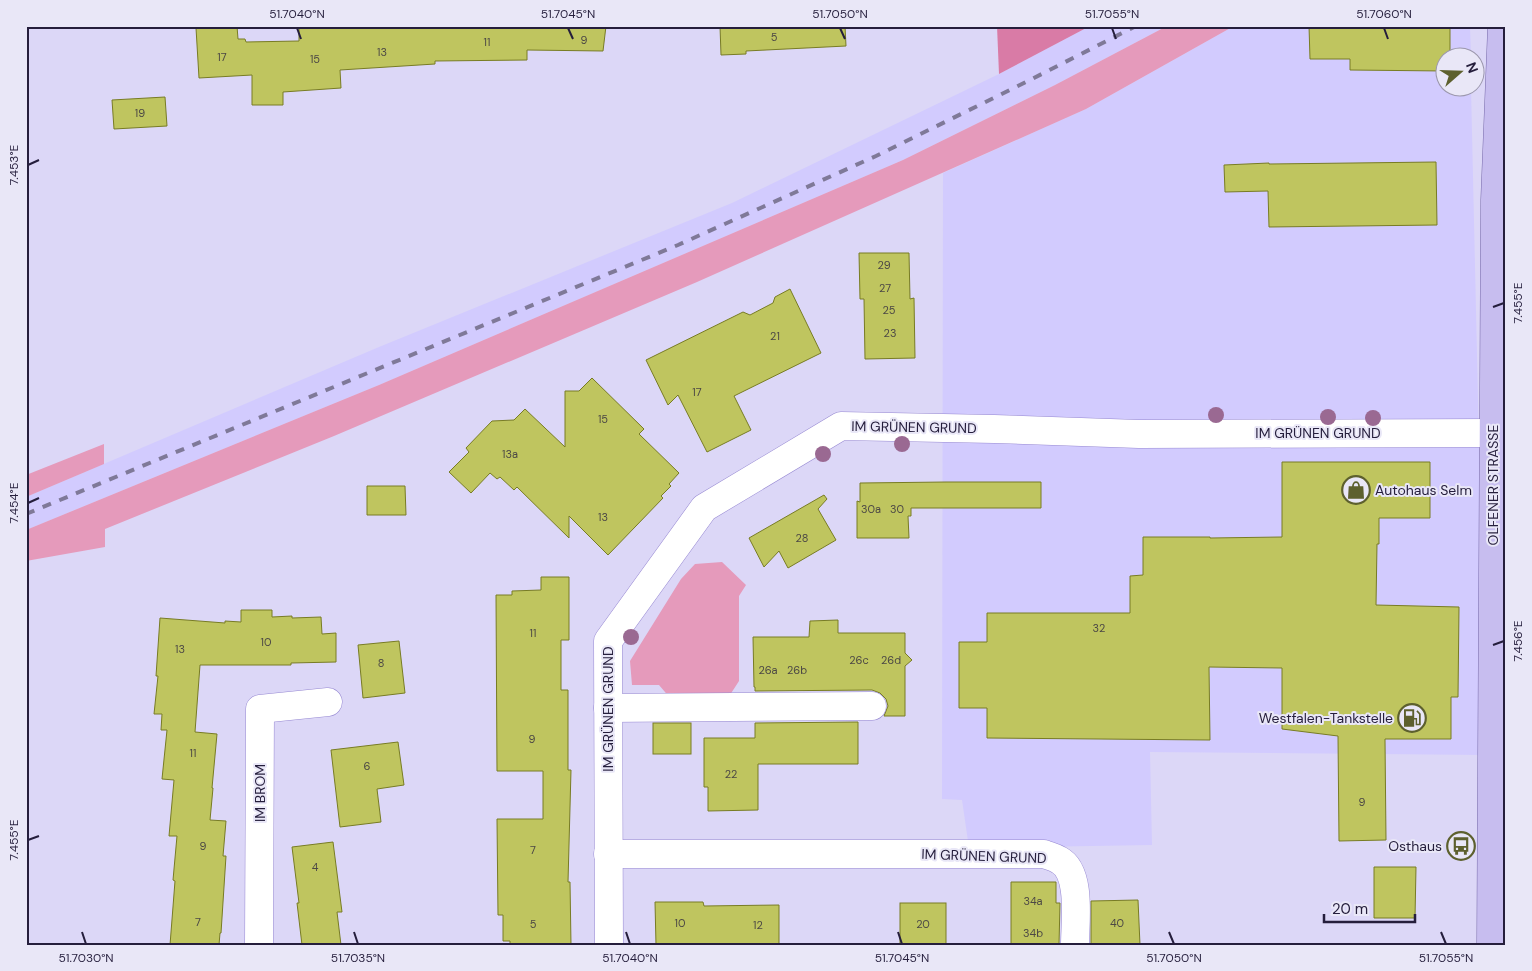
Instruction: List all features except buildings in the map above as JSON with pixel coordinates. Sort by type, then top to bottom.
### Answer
[{"type":"main road","name":"OLFENER STRASSE","points":[[1491,945],[1499,778],[1493,433],[1495,200],[1502,26]]},
{"type":"street","name":"IM GRÜNEN GRUND","points":[[609,945],[608,641],[704,508],[841,426],[1147,434],[1493,433]]},
{"type":"street","name":"IM BROM","points":[[259,945],[260,709],[328,702]]},
{"type":"street","points":[[608,708],[872,706]]},
{"type":"street","name":"IM GRÜNEN GRUND","points":[[608,854],[1044,854],[1060,860],[1069,870],[1075,886],[1075,945]]},
{"type":"shaded area","points":[[997,26],[1090,26],[999,74]]},
{"type":"shaded area","points":[[1090,26],[1167,26],[1055,85],[903,160],[379,385],[26,530],[26,497],[379,347],[732,203],[999,74]]},
{"type":"shaded area","points":[[1167,26],[1234,26],[1086,109],[697,282],[334,436],[105,529],[105,547],[26,561],[26,530],[379,385],[903,160],[1055,85]]},
{"type":"shaded area","points":[[1234,26],[1470,26],[1471,48],[1434,48],[1434,98],[1471,98],[1486,755],[1150,752],[1152,845],[969,848],[962,800],[942,799],[943,173],[1086,109]]},
{"type":"shaded area","points":[[104,444],[104,464],[26,497],[26,475]]},
{"type":"shaded area","points":[[722,562],[746,585],[739,596],[739,681],[728,698],[671,699],[659,685],[632,685],[630,661],[681,579],[695,564]]},
{"type":"railway","points":[[26,514],[678,245],[876,156],[1136,26]]},
{"type":"place","name":"Autohaus Selm","points":[[1356,490]]},
{"type":"place","name":"Westfalen-Tankstelle","points":[[1412,718]]},
{"type":"place","name":"Osthaus","points":[[1461,846]]}]
